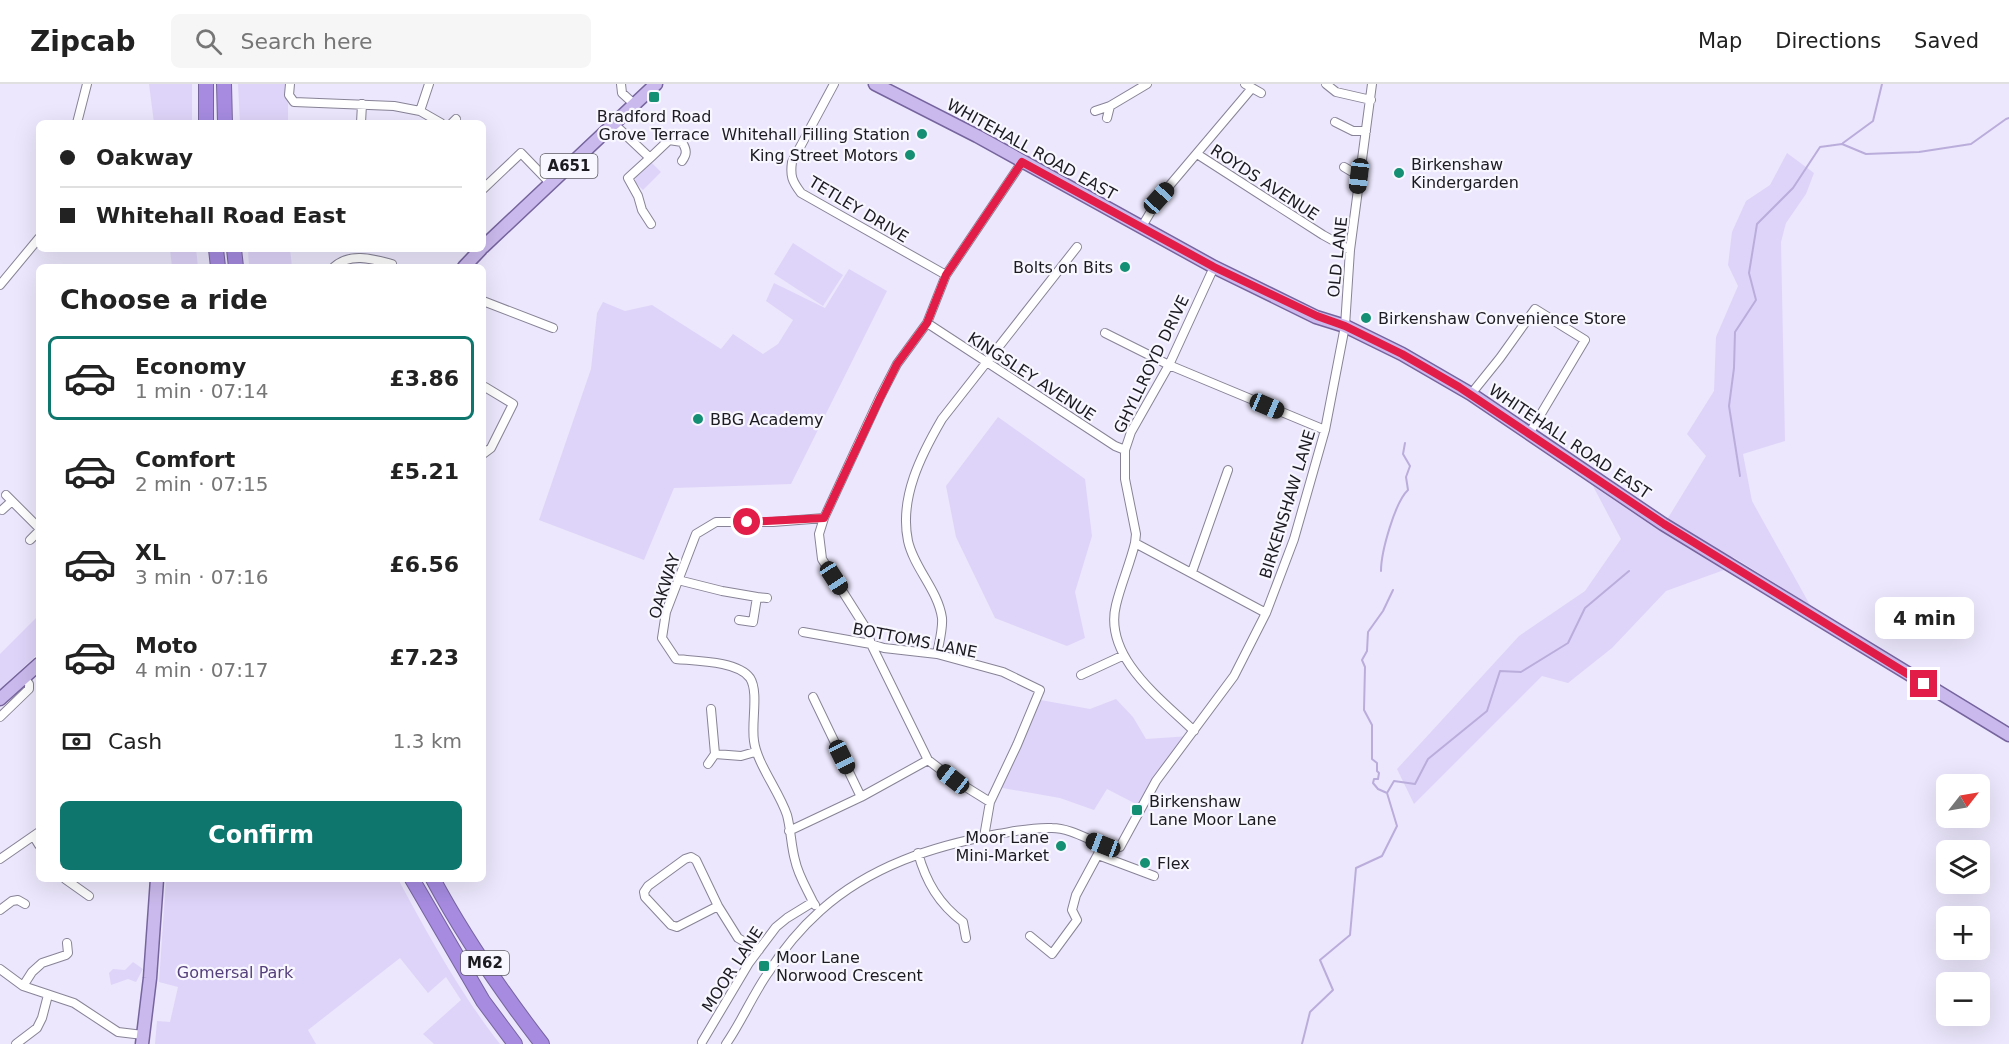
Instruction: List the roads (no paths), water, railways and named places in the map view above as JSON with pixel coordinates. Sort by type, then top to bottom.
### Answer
[{"type":"highway","points":[[206,84],[206,120]]},
{"type":"highway","points":[[224,84],[225,120]]},
{"type":"highway","name":"M62","points":[[414,882],[483,1001],[515,1044]]},
{"type":"highway","name":"M62","points":[[435,882],[505,995],[542,1044]]},
{"type":"main road","name":"A651","points":[[486,244],[656,84]]},
{"type":"main road","name":"WHITEHALL ROAD EAST","points":[[875,84],[977,136],[1214,267],[1402,354],[1471,394],[1664,524],[2009,735]]},
{"type":"main road","name":"A651","points":[[467,264],[478,252]]},
{"type":"main road","points":[[0,699],[36,667]]},
{"type":"main road","points":[[143,1040],[158,882]]},
{"type":"street","points":[[78,120],[87,84]]},
{"type":"street","points":[[290,84],[289,95],[294,102],[394,106],[420,111],[436,120]]},
{"type":"street","points":[[420,111],[429,84]]},
{"type":"street","points":[[621,84],[622,93],[633,104]]},
{"type":"street","name":"TETLEY DRIVE","points":[[834,84],[792,162],[790,174],[792,181],[801,193],[946,275]]},
{"type":"street","points":[[1095,111],[1110,106],[1147,84]]},
{"type":"street","points":[[1326,84],[1336,92],[1371,100]]},
{"type":"street","name":"OLD LANE","points":[[1345,326],[1350,250],[1372,84]]},
{"type":"street","points":[[1141,228],[1159,198],[1197,154],[1249,86],[1261,93]]},
{"type":"street","points":[[361,120],[362,104]]},
{"type":"street","points":[[1107,118],[1110,106]]},
{"type":"street","points":[[1335,122],[1353,131],[1366,131]]},
{"type":"street","points":[[614,124],[650,158]]},
{"type":"street","points":[[651,224],[628,178],[669,140],[682,142],[686,153],[682,161]]},
{"type":"street","points":[[486,186],[520,153],[550,183]]},
{"type":"street","name":"ROYDS AVENUE","points":[[1197,154],[1350,250]]},
{"type":"street","points":[[990,802],[928,760],[871,644],[867,630],[822,559],[819,534],[824,518],[897,364],[927,323],[946,275],[1022,162]]},
{"type":"street","points":[[1344,167],[1359,176]]},
{"type":"street","points":[[0,285],[36,241]]},
{"type":"street","points":[[937,654],[942,620],[940,608],[916,563],[908,542],[906,513],[910,490],[927,444],[942,419],[1077,247]]},
{"type":"street","points":[[337,264],[342,260],[368,258],[392,264]]},
{"type":"street","name":"GHYLLROYD DRIVE","points":[[1135,543],[1136,534],[1125,479],[1125,450],[1131,432],[1169,365],[1214,267]]},
{"type":"street","points":[[486,302],[554,328]]},
{"type":"street","points":[[1471,394],[1500,358],[1534,309],[1585,340],[1529,434]]},
{"type":"street","name":"KINGSLEY AVENUE","points":[[927,323],[1115,446],[1125,450]]},
{"type":"street","name":"BIRKENSHAW LANE","points":[[1103,845],[1113,849],[1120,847],[1156,781],[1234,676],[1266,613],[1294,539],[1325,430],[1345,326]]},
{"type":"street","points":[[1106,333],[1169,365],[1325,430]]},
{"type":"street","points":[[486,388],[518,405],[491,448],[486,452]]},
{"type":"street","points":[[1192,572],[1228,470]]},
{"type":"street","points":[[3,510],[9,498],[36,526]]},
{"type":"street","name":"OAKWAY","points":[[755,752],[752,730],[754,688],[749,678],[740,669],[676,659],[662,638],[666,612],[696,534],[716,522],[824,518]]},
{"type":"street","points":[[30,540],[36,533]]},
{"type":"street","points":[[1194,731],[1122,656],[1115,633],[1115,607],[1135,543],[1266,613]]},
{"type":"street","points":[[678,580],[722,591],[767,598]]},
{"type":"street","points":[[738,620],[753,622],[757,597]]},
{"type":"street","name":"BOTTOMS LANE","points":[[803,632],[884,648],[937,654],[1003,672],[1040,690],[990,802],[984,837]]},
{"type":"street","points":[[1081,675],[1122,656]]},
{"type":"street","points":[[0,717],[29,689],[29,684],[24,678]]},
{"type":"street","points":[[813,697],[861,796]]},
{"type":"street","points":[[708,764],[715,754],[711,709]]},
{"type":"street","points":[[715,754],[741,756],[755,752],[773,783],[787,816],[795,863],[813,902],[820,911]]},
{"type":"street","points":[[789,831],[928,760]]},
{"type":"street","name":"MOOR LANE","points":[[726,1044],[767,974],[789,945],[820,911],[873,874],[918,853],[1032,828],[1054,828],[1103,845]]},
{"type":"street","points":[[0,859],[36,834]]},
{"type":"street","points":[[1030,936],[1052,954],[1077,920],[1072,910],[1076,895],[1103,845]]},
{"type":"street","points":[[918,853],[932,891],[950,912],[963,922],[966,938]]},
{"type":"street","points":[[1098,855],[1154,876]]},
{"type":"street","points":[[718,906],[676,927],[671,925],[645,897],[644,892],[648,886],[691,857],[696,860],[718,906],[738,938],[759,950]]},
{"type":"street","points":[[69,882],[89,896]]},
{"type":"street","points":[[0,910],[12,901],[18,900],[25,904]]},
{"type":"street","name":"MOOR LANE","points":[[702,1042],[749,963],[776,927],[813,902]]},
{"type":"street","points":[[22,986],[42,963],[66,956],[67,943]]},
{"type":"street","points":[[0,969],[22,986],[74,1003],[118,1032],[143,1040]]},
{"type":"street","points":[[16,1044],[37,1028],[48,995]]},
{"type":"waterway","points":[[1843,143],[1873,121],[1882,84]]},
{"type":"waterway","points":[[1740,476],[1729,406],[1734,368],[1735,332],[1756,300],[1749,273],[1757,224],[1793,188],[1820,147],[1842,144],[1866,154],[1919,152],[1971,144],[2009,118]]},
{"type":"waterway","points":[[1381,571],[1383,552],[1390,528],[1398,505],[1408,490],[1406,477],[1410,466],[1403,454],[1405,443]]},
{"type":"waterway","points":[[1387,793],[1394,781],[1415,784],[1428,759],[1487,711],[1500,671],[1521,672],[1568,643],[1585,608],[1629,571]]},
{"type":"waterway","points":[[1387,793],[1378,789],[1373,783],[1374,779],[1378,779],[1379,773],[1377,763],[1372,759],[1372,725],[1364,710],[1365,667],[1362,660],[1367,651],[1368,632],[1383,611],[1393,590]]},
{"type":"waterway","points":[[1302,1044],[1310,1012],[1333,990],[1320,960],[1350,935],[1356,868],[1382,856],[1397,826],[1387,793]]},
{"type":"place","name":"Bradford Road Grove Terrace","points":[[654,97]]},
{"type":"place","name":"Whitehall Filling Station","points":[[922,134]]},
{"type":"place","name":"King Street Motors","points":[[910,155]]},
{"type":"place","name":"Birkenshaw Kindergarden","points":[[1399,173]]},
{"type":"place","name":"Bolts on Bits","points":[[1125,267]]},
{"type":"place","name":"Birkenshaw Convenience Store","points":[[1366,318]]},
{"type":"place","name":"BBG Academy","points":[[698,419]]},
{"type":"place","name":"Birkenshaw Lane Moor Lane","points":[[1137,810]]},
{"type":"place","name":"Moor Lane Mini-Market","points":[[1061,846]]},
{"type":"place","name":"Flex","points":[[1145,863]]},
{"type":"place","name":"Moor Lane Norwood Crescent","points":[[764,966]]},
{"type":"park label","name":"Gomersal Park","points":[[235,972]]}]
